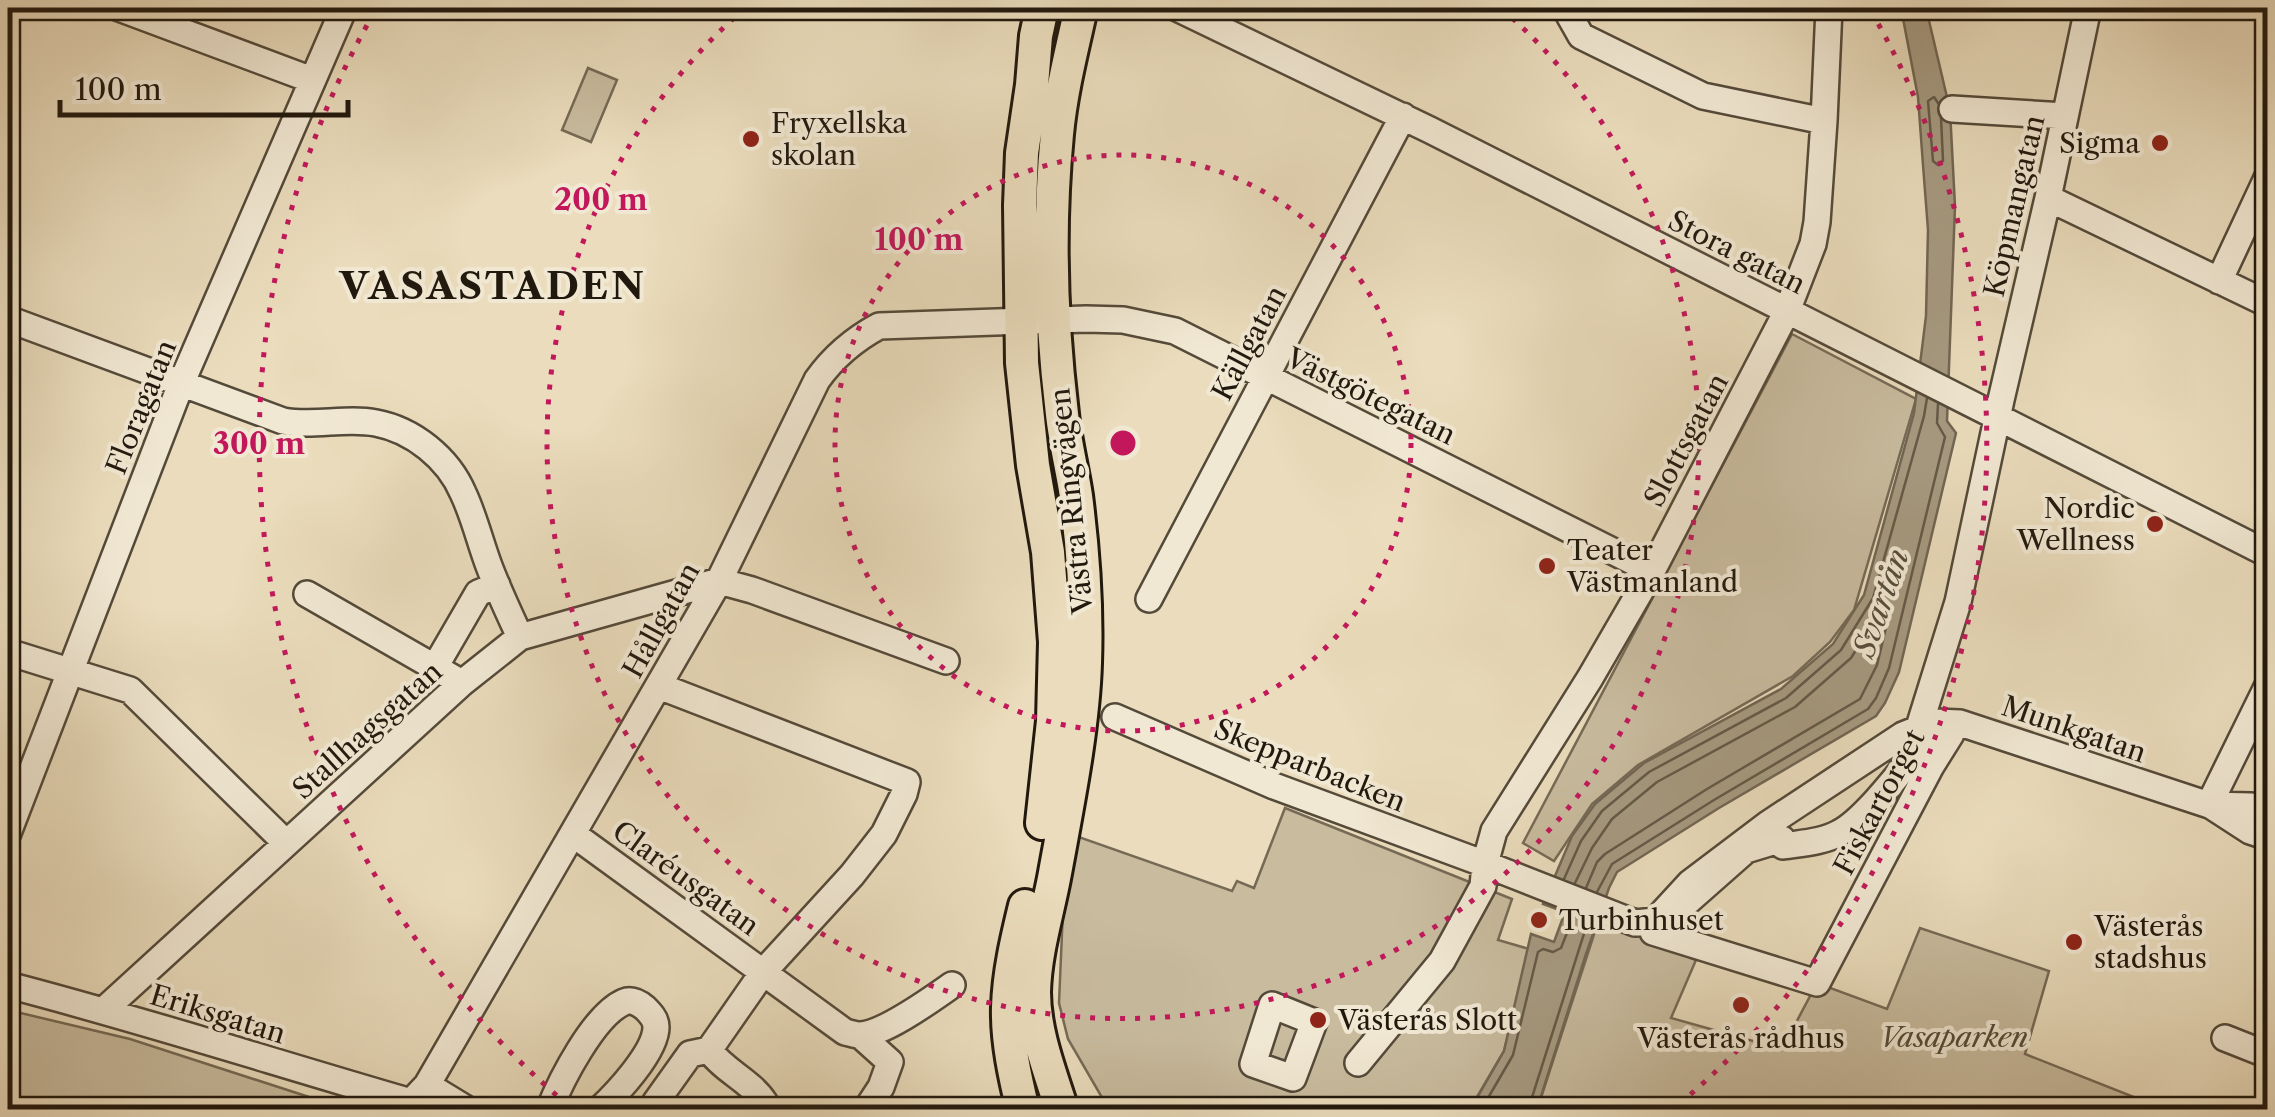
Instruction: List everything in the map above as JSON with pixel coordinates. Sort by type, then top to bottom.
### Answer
[{"type":"main road","points":[[1061,108],[1052,101],[1067,8]]},
{"type":"main road","name":"Västra Ringvägen","points":[[1023,1110],[1008,1010],[1012,966],[1042,818],[1054,697],[1055,642],[1048,552],[1024,380],[1037,320],[1057,131],[1081,8]]},
{"type":"main road","name":"Västra Ringvägen","points":[[1036,17],[1022,166],[1037,320],[1062,416],[1084,568],[1085,664],[1054,875],[1039,942],[1034,994],[1042,1044],[1062,1110]]},
{"type":"street","points":[[119,8],[312,80]]},
{"type":"street","name":"Floragatan","points":[[8,834],[181,384],[344,8]]},
{"type":"street","name":"Stora gatan","points":[[1177,8],[1403,116],[2268,554]]},
{"type":"street","points":[[1570,8],[1568,13],[1581,36],[1703,96],[1824,121]]},
{"type":"street","name":"Slottsgatan","points":[[1358,1063],[1442,961],[1483,886],[1494,832],[1652,570],[1788,311],[1813,244],[1829,8]]},
{"type":"street","name":"Köpmangatan","points":[[1919,727],[1958,602],[2088,8]]},
{"type":"street","points":[[1952,109],[2065,116]]},
{"type":"street","name":"Källgatan","points":[[1149,598],[1403,116]]},
{"type":"street","points":[[2219,281],[2268,176]]},
{"type":"street","points":[[2048,198],[2268,304]]},
{"type":"street","points":[[8,319],[284,421],[372,422],[408,433],[438,456],[462,489],[520,637]]},
{"type":"street","name":"Västgötegatan","points":[[1037,320],[1123,320],[1175,331],[1652,570]]},
{"type":"street","name":"Hållgatan","points":[[419,1094],[719,581],[817,380],[840,352],[879,326],[1037,320]]},
{"type":"street","points":[[719,581],[946,661]]},
{"type":"street","name":"Stallhagsgatan","points":[[104,1010],[462,683],[520,637],[719,581]]},
{"type":"street","points":[[434,667],[478,593],[497,584]]},
{"type":"street","points":[[307,594],[462,683]]},
{"type":"street","points":[[8,652],[130,690],[286,843]]},
{"type":"street","points":[[2209,804],[2268,684]]},
{"type":"street","points":[[658,686],[907,782],[884,834],[764,971]]},
{"type":"street","name":"Skepparbacken","points":[[1115,717],[1274,786],[1635,923],[1658,923]]},
{"type":"street","name":"Munkgatan","points":[[1919,727],[1935,722],[1960,723],[2176,796],[2209,804],[2252,806],[2268,813]]},
{"type":"street","name":"Fiskartorget","points":[[1658,923],[1690,884],[1768,824],[1919,727]]},
{"type":"street","name":"Fiskartorget","points":[[1928,734],[1951,734],[1817,983],[1658,923],[1746,850],[1782,839],[1783,846],[1841,833],[1914,757],[1908,752],[1928,734]]},
{"type":"street","name":"Munkgatan","points":[[2209,804],[2250,831],[2268,837]]},
{"type":"street","name":"Claréusgatan","points":[[573,834],[844,1032],[860,1035]]},
{"type":"street","name":"Claréusgatan","points":[[654,1110],[654,1103],[690,1054],[709,1050],[764,971]]},
{"type":"street","points":[[860,1035],[880,1030],[952,984]]},
{"type":"street","name":"Eriksgatan","points":[[8,985],[234,1051],[419,1094],[468,1110]]},
{"type":"street","points":[[549,1110],[562,1079],[595,1029],[609,1013],[626,1001],[633,1001],[654,1018],[652,1044],[599,1110]]},
{"type":"street","points":[[860,1035],[890,1062],[881,1087],[866,1110]]},
{"type":"street","points":[[2225,1038],[2268,1055]]},
{"type":"street","points":[[709,1050],[716,1061],[758,1093],[765,1104],[761,1110]]},
{"type":"green space","points":[[588,68],[617,80],[591,142],[562,130]]},
{"type":"green space","points":[[1792,334],[1916,399],[1854,610],[1830,642],[1793,676],[1638,765],[1592,804],[1554,861],[1523,843]]},
{"type":"green space","points":[[1285,808],[1512,899],[1498,940],[1529,949],[1504,1051],[1470,1109],[1111,1109],[1104,1101],[1068,1039],[1059,1003],[1064,886],[1079,837],[1232,891],[1237,881],[1254,888]]},
{"type":"green space","name":"Vasaparken","points":[[1599,919],[1696,960],[1671,1018],[1782,1049],[1817,983],[1887,1009],[1920,928],[2049,971],[2025,1054],[2164,1109],[1537,1110]]},
{"type":"green space","points":[[8,1010],[130,1039],[346,1109],[8,1109]]},
{"type":"water","name":"Svartån","points":[[1901,8],[1926,8],[1950,110],[1955,206],[1947,421],[1956,433],[1899,672],[1876,716],[1617,872],[1586,954],[1537,1109],[1470,1110],[1504,1051],[1531,934],[1554,942],[1565,912],[1543,904],[1572,836],[1595,804],[1644,763],[1781,689],[1833,644],[1864,595],[1914,413],[1926,316],[1928,230],[1918,97]]},
{"type":"place","name":"Fryxellska skolan","points":[[751,139]]},
{"type":"place","name":"Sigma","points":[[2160,143]]},
{"type":"place","name":"Nordic Wellness","points":[[2155,524]]},
{"type":"place","name":"Teater Västmanland","points":[[1547,566]]},
{"type":"place","name":"Turbinhuset","points":[[1539,920]]},
{"type":"place","name":"Västerås stadshus","points":[[2074,942]]},
{"type":"place","name":"Västerås rådhus","points":[[1741,1005]]},
{"type":"place","name":"Västerås Slott","points":[[1318,1020]]},
{"type":"district","name":"VASASTADEN","points":[[493,285]]}]
